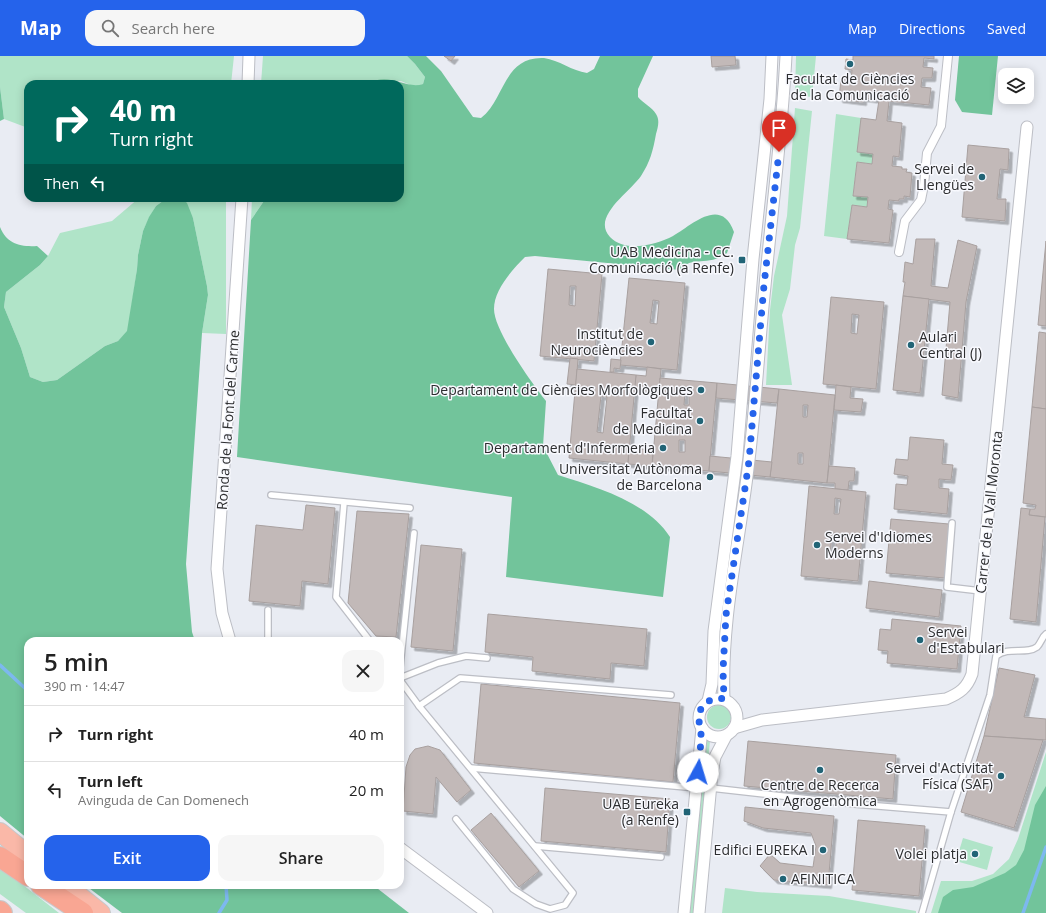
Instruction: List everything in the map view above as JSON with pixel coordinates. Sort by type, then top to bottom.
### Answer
[{"type":"highway","points":[[0,832],[24,852]]},
{"type":"highway","points":[[0,857],[24,873]]},
{"type":"highway","points":[[47,889],[83,913]]},
{"type":"highway","points":[[71,889],[101,913]]},
{"type":"street","points":[[248,80],[249,56]]},
{"type":"street","points":[[726,736],[712,736],[702,728],[699,722],[699,713],[708,701],[712,684],[714,631],[737,456],[753,259],[770,99],[772,56]]},
{"type":"street","points":[[724,699],[723,671],[726,615],[749,461],[764,285],[784,100],[786,56]]},
{"type":"street","points":[[899,252],[905,221],[921,200],[927,153],[941,126],[948,56]]},
{"type":"street","name":"Carrer de la Vall Moronta","points":[[734,728],[762,720],[946,699],[960,693],[968,684],[972,674],[981,591],[1027,127]]},
{"type":"street","name":"Ronda de la Font del Carme","points":[[229,637],[222,613],[217,569],[242,202]]},
{"type":"street","points":[[699,913],[715,758],[726,736],[734,728],[737,719],[736,712],[731,703],[724,699],[716,698],[708,701]]},
{"type":"street","name":"Carrer de la Vall Moronta","points":[[736,712],[762,720]]},
{"type":"street","points":[[684,913],[702,728]]},
{"type":"street","points":[[404,851],[488,913]]},
{"type":"lane","points":[[271,495],[410,508]]},
{"type":"lane","points":[[344,503],[336,597],[367,637]]},
{"type":"lane","points":[[952,523],[947,587],[981,591]]},
{"type":"lane","points":[[403,637],[414,533]]},
{"type":"lane","points":[[268,610],[268,637]]},
{"type":"lane","points":[[922,913],[951,812],[986,709],[996,656],[1003,650],[1032,649],[1041,642],[1046,634]]},
{"type":"lane","points":[[404,677],[438,663],[466,656],[487,658]]},
{"type":"lane","points":[[419,706],[460,678],[671,695]]},
{"type":"lane","points":[[404,685],[419,706],[573,893],[565,905],[550,910],[536,904],[513,889],[456,819]]},
{"type":"lane","points":[[471,768],[697,788]]},
{"type":"lane","points":[[711,788],[854,804],[951,812]]},
{"type":"lane","points":[[535,846],[661,857]]},
{"type":"green space","points":[[0,56],[234,56],[231,80],[24,80],[24,126],[4,119],[0,87]]},
{"type":"green space","points":[[263,56],[407,56],[425,77],[423,84],[415,87],[404,82],[404,80],[261,80]]},
{"type":"green space","points":[[407,56],[426,56],[441,71],[473,117],[481,118],[495,101],[512,71],[520,64],[531,59],[550,59],[587,73],[594,69],[600,56],[653,56],[638,89],[638,97],[652,109],[658,119],[658,126],[652,151],[647,166],[641,176],[614,205],[609,213],[605,221],[605,229],[610,237],[616,242],[624,245],[641,246],[658,242],[673,236],[697,220],[706,216],[722,216],[728,221],[734,232],[727,253],[721,257],[708,261],[690,263],[680,270],[535,256],[525,257],[509,274],[500,288],[494,309],[500,330],[507,343],[523,370],[546,401],[543,446],[558,475],[604,490],[634,505],[660,524],[670,537],[663,597],[506,577],[512,497],[237,457],[251,220],[263,202],[404,202],[404,84],[410,85],[423,84],[425,77]]},
{"type":"green space","points":[[796,56],[816,56],[812,97],[795,95]]},
{"type":"green space","points":[[959,56],[998,56],[992,115],[962,112],[955,100]]},
{"type":"green space","points":[[0,87],[4,119],[0,121]]},
{"type":"green space","points":[[795,108],[812,111],[800,228],[795,245],[790,289],[782,315],[792,385],[766,385],[770,310],[774,276],[787,216]]},
{"type":"green space","points":[[836,114],[861,118],[873,154],[872,164],[857,162],[853,195],[868,197],[867,207],[852,205],[847,239],[824,236]]},
{"type":"green space","points":[[134,202],[162,202],[156,206],[143,231],[138,255],[128,331],[118,341],[105,346],[57,380],[43,382],[30,377],[21,348],[4,307],[6,292],[40,265],[48,256],[60,233],[112,221]]},
{"type":"green space","points":[[162,202],[187,203],[193,218],[208,295],[202,333],[186,564],[194,637],[24,637],[24,836],[0,816],[0,227],[10,241],[25,246],[37,246],[48,256],[40,265],[6,292],[4,307],[21,348],[30,377],[43,382],[57,380],[105,346],[118,341],[127,331],[143,231],[156,206]]},
{"type":"green space","points":[[184,202],[226,202],[226,334],[202,333],[208,295],[193,218]]},
{"type":"green space","points":[[252,202],[263,202],[251,220]]},
{"type":"green space","points":[[719,705],[728,708],[731,717],[728,726],[719,729],[710,726],[707,717],[710,708]]},
{"type":"green space","points":[[706,741],[710,741],[707,770],[703,770]]},
{"type":"green space","points":[[1046,752],[1046,913],[931,913],[941,881],[972,881],[993,874],[1009,859],[1018,839]]},
{"type":"green space","points":[[703,778],[707,778],[694,913],[690,913]]},
{"type":"green space","points":[[1046,786],[1046,913],[938,913],[943,897],[953,890],[973,887],[1005,873],[1016,865],[1024,850],[1035,805]]},
{"type":"green space","name":"Volei platja","points":[[963,838],[993,847],[987,870],[956,861]]},
{"type":"green space","points":[[0,867],[24,886],[24,889],[28,889],[59,913],[26,913],[0,894]]},
{"type":"green space","points":[[725,888],[757,892],[829,896],[916,911],[916,913],[722,913]]},
{"type":"green space","points":[[90,889],[378,889],[409,913],[122,913]]},
{"type":"building","points":[[444,56],[455,56],[451,61]]},
{"type":"building","points":[[711,56],[735,56],[736,65],[712,67]]},
{"type":"building","name":"Facultat de Ciències de la Comunicació","points":[[853,56],[934,56],[934,59],[924,58],[923,67],[933,68],[932,78],[922,78],[921,87],[931,88],[929,105],[889,101],[887,121],[902,123],[899,157],[893,156],[892,166],[902,167],[902,169],[907,169],[906,172],[912,173],[910,197],[904,196],[904,199],[899,199],[899,201],[889,200],[888,209],[893,210],[889,243],[847,239],[852,205],[867,207],[868,197],[853,196],[857,162],[872,164],[873,154],[857,152],[861,118],[876,120],[879,100],[863,98],[863,102],[839,99],[841,79],[851,80],[852,70],[845,69],[846,59],[853,60]]},
{"type":"building","name":"Servei de Llengües","points":[[968,145],[1009,149],[1008,170],[1000,169],[997,199],[1006,199],[1005,221],[962,217]]},
{"type":"building","points":[[916,239],[935,239],[931,286],[948,288],[958,240],[977,246],[966,302],[958,398],[942,395],[950,302],[903,296],[905,262],[913,264]]},
{"type":"building","points":[[1046,241],[1046,326],[1038,325]]},
{"type":"building","points":[[548,269],[602,274],[594,361],[540,356]],"holes":[[[570,286],[576,286],[575,306],[569,305]]]},
{"type":"building","name":"Institut de Neurociències","points":[[629,278],[685,283],[677,370],[620,365]],"holes":[[[653,300],[659,301],[657,324],[650,323]]]},
{"type":"building","name":"Aulari Central (J)","points":[[903,296],[929,299],[920,393],[893,390]]},
{"type":"building","points":[[831,297],[884,302],[876,389],[823,384]],"holes":[[[852,314],[859,315],[857,334],[851,333]]]},
{"type":"building","points":[[1039,332],[1046,333],[1046,409],[1032,407]]},
{"type":"building","points":[[570,358],[578,359],[576,385],[567,384]]},
{"type":"building","points":[[611,359],[621,360],[620,369],[614,368],[614,372],[610,372]]},
{"type":"building","points":[[647,367],[661,369],[659,392],[634,390],[636,375],[646,376]]},
{"type":"building","points":[[577,369],[636,375],[628,464],[569,458]],"holes":[[[601,396],[607,397],[603,433],[597,432]]]},
{"type":"building","points":[[660,378],[717,383],[709,471],[652,466]],"holes":[[[685,393],[689,393],[689,405],[684,405]],[[679,440],[685,440],[685,452],[679,452]]]},
{"type":"building","points":[[717,383],[779,389],[777,403],[716,398]]},
{"type":"building","points":[[836,385],[851,387],[850,398],[863,399],[861,412],[834,410]]},
{"type":"building","points":[[779,389],[835,395],[827,483],[770,477]],"holes":[[[803,405],[808,405],[807,417],[803,417]],[[798,453],[803,453],[803,464],[798,464]]]},
{"type":"building","points":[[1032,407],[1046,409],[1046,517],[1029,515],[1030,509],[1035,509],[1036,505],[1023,503]]},
{"type":"building","points":[[910,437],[944,440],[942,464],[953,465],[951,480],[939,479],[939,488],[949,489],[947,514],[894,509],[896,484],[907,485],[908,476],[894,474],[896,459],[908,460]]},
{"type":"building","points":[[629,448],[653,450],[652,466],[628,464]]},
{"type":"building","points":[[710,456],[772,462],[770,477],[709,471]]},
{"type":"building","points":[[829,466],[855,468],[854,481],[849,481],[848,490],[835,489],[835,483],[827,483]]},
{"type":"building","name":"Servei d'Idiomes Moderns","points":[[809,486],[866,492],[858,581],[801,576]],"holes":[[[835,498],[841,499],[839,514],[834,514]],[[832,533],[837,533],[835,556],[830,556]]]},
{"type":"building","points":[[306,505],[335,508],[328,584],[302,581],[300,606],[249,601],[256,525],[303,530]]},
{"type":"building","points":[[1021,508],[1030,509],[1029,515],[1045,517],[1036,622],[1010,619]]},
{"type":"building","points":[[357,511],[409,514],[396,637],[376,636],[348,603]]},
{"type":"building","points":[[891,519],[949,524],[945,578],[886,573]]},
{"type":"building","points":[[421,545],[462,549],[453,651],[411,647]]},
{"type":"building","points":[[869,581],[942,590],[939,617],[866,608]]},
{"type":"building","points":[[488,614],[647,629],[644,666],[611,663],[610,679],[532,671],[533,657],[485,652]]},
{"type":"building","name":"Servei d'Estabulari","points":[[892,619],[961,626],[957,669],[887,663],[888,651],[878,650],[880,629],[891,630]]},
{"type":"building","points":[[999,668],[1035,675],[1024,717],[1046,719],[1046,740],[984,736]]},
{"type":"building","points":[[481,684],[680,703],[673,782],[474,763]]},
{"type":"building","name":"Servei d'Activitat Física (SAF)","points":[[984,736],[1043,740],[1014,828],[961,812]]},
{"type":"building","name":"Centre de Recerca en Agrogenòmica","points":[[748,741],[896,755],[893,799],[744,786]]},
{"type":"building","points":[[428,746],[440,750],[471,790],[457,802],[436,777],[433,814],[404,811],[406,767],[410,755],[415,749]]},
{"type":"building","points":[[545,788],[670,799],[666,852],[541,841]]},
{"type":"building","name":"Edifici EUREKA I","points":[[745,807],[834,816],[828,885],[774,880],[760,866],[770,854],[780,863],[813,867],[816,846],[811,833],[763,828],[744,821]]},
{"type":"building","points":[[491,813],[539,871],[519,887],[471,830]]},
{"type":"building","points":[[858,820],[925,826],[919,896],[852,890]]},
{"type":"waterway","points":[[0,665],[24,687]]},
{"type":"waterway","points":[[1023,913],[1046,847]]},
{"type":"waterway","points":[[219,913],[227,900],[226,889]]},
{"type":"place","name":"Facultat de Ciències de la Comunicació","points":[[850,64]]},
{"type":"place","name":"Servei de Llengües","points":[[982,177]]},
{"type":"place","name":"UAB Medicina - CC. Comunicació (a Renfe)","points":[[742,260]]},
{"type":"place","name":"Institut de Neurociències","points":[[651,342]]},
{"type":"place","name":"Aulari Central (J)","points":[[911,345]]},
{"type":"place","name":"Departament de Ciències Morfològiques","points":[[701,390]]},
{"type":"place","name":"Facultat de Medicina","points":[[700,421]]},
{"type":"place","name":"Departament d'Infermeria","points":[[663,448]]},
{"type":"place","name":"Universitat Autònoma de Barcelona","points":[[710,477]]},
{"type":"place","name":"Servei d'Idiomes Moderns","points":[[817,545]]},
{"type":"place","name":"Servei d'Estabulari","points":[[920,640]]},
{"type":"place","name":"Centre de Recerca en Agrogenòmica","points":[[820,770]]},
{"type":"place","name":"Servei d'Activitat Física (SAF)","points":[[1001,776]]},
{"type":"place","name":"UAB Eureka (a Renfe)","points":[[687,812]]},
{"type":"place","name":"Edifici EUREKA I","points":[[823,850]]},
{"type":"place","name":"Volei platja","points":[[975,854]]},
{"type":"place","name":"AFINITICA","points":[[783,879]]},
{"type":"route","points":[[698,772],[702,728],[699,719],[700,711],[706,702],[716,698],[724,699],[723,671],[726,615],[749,461],[764,285],[779,152]]}]
